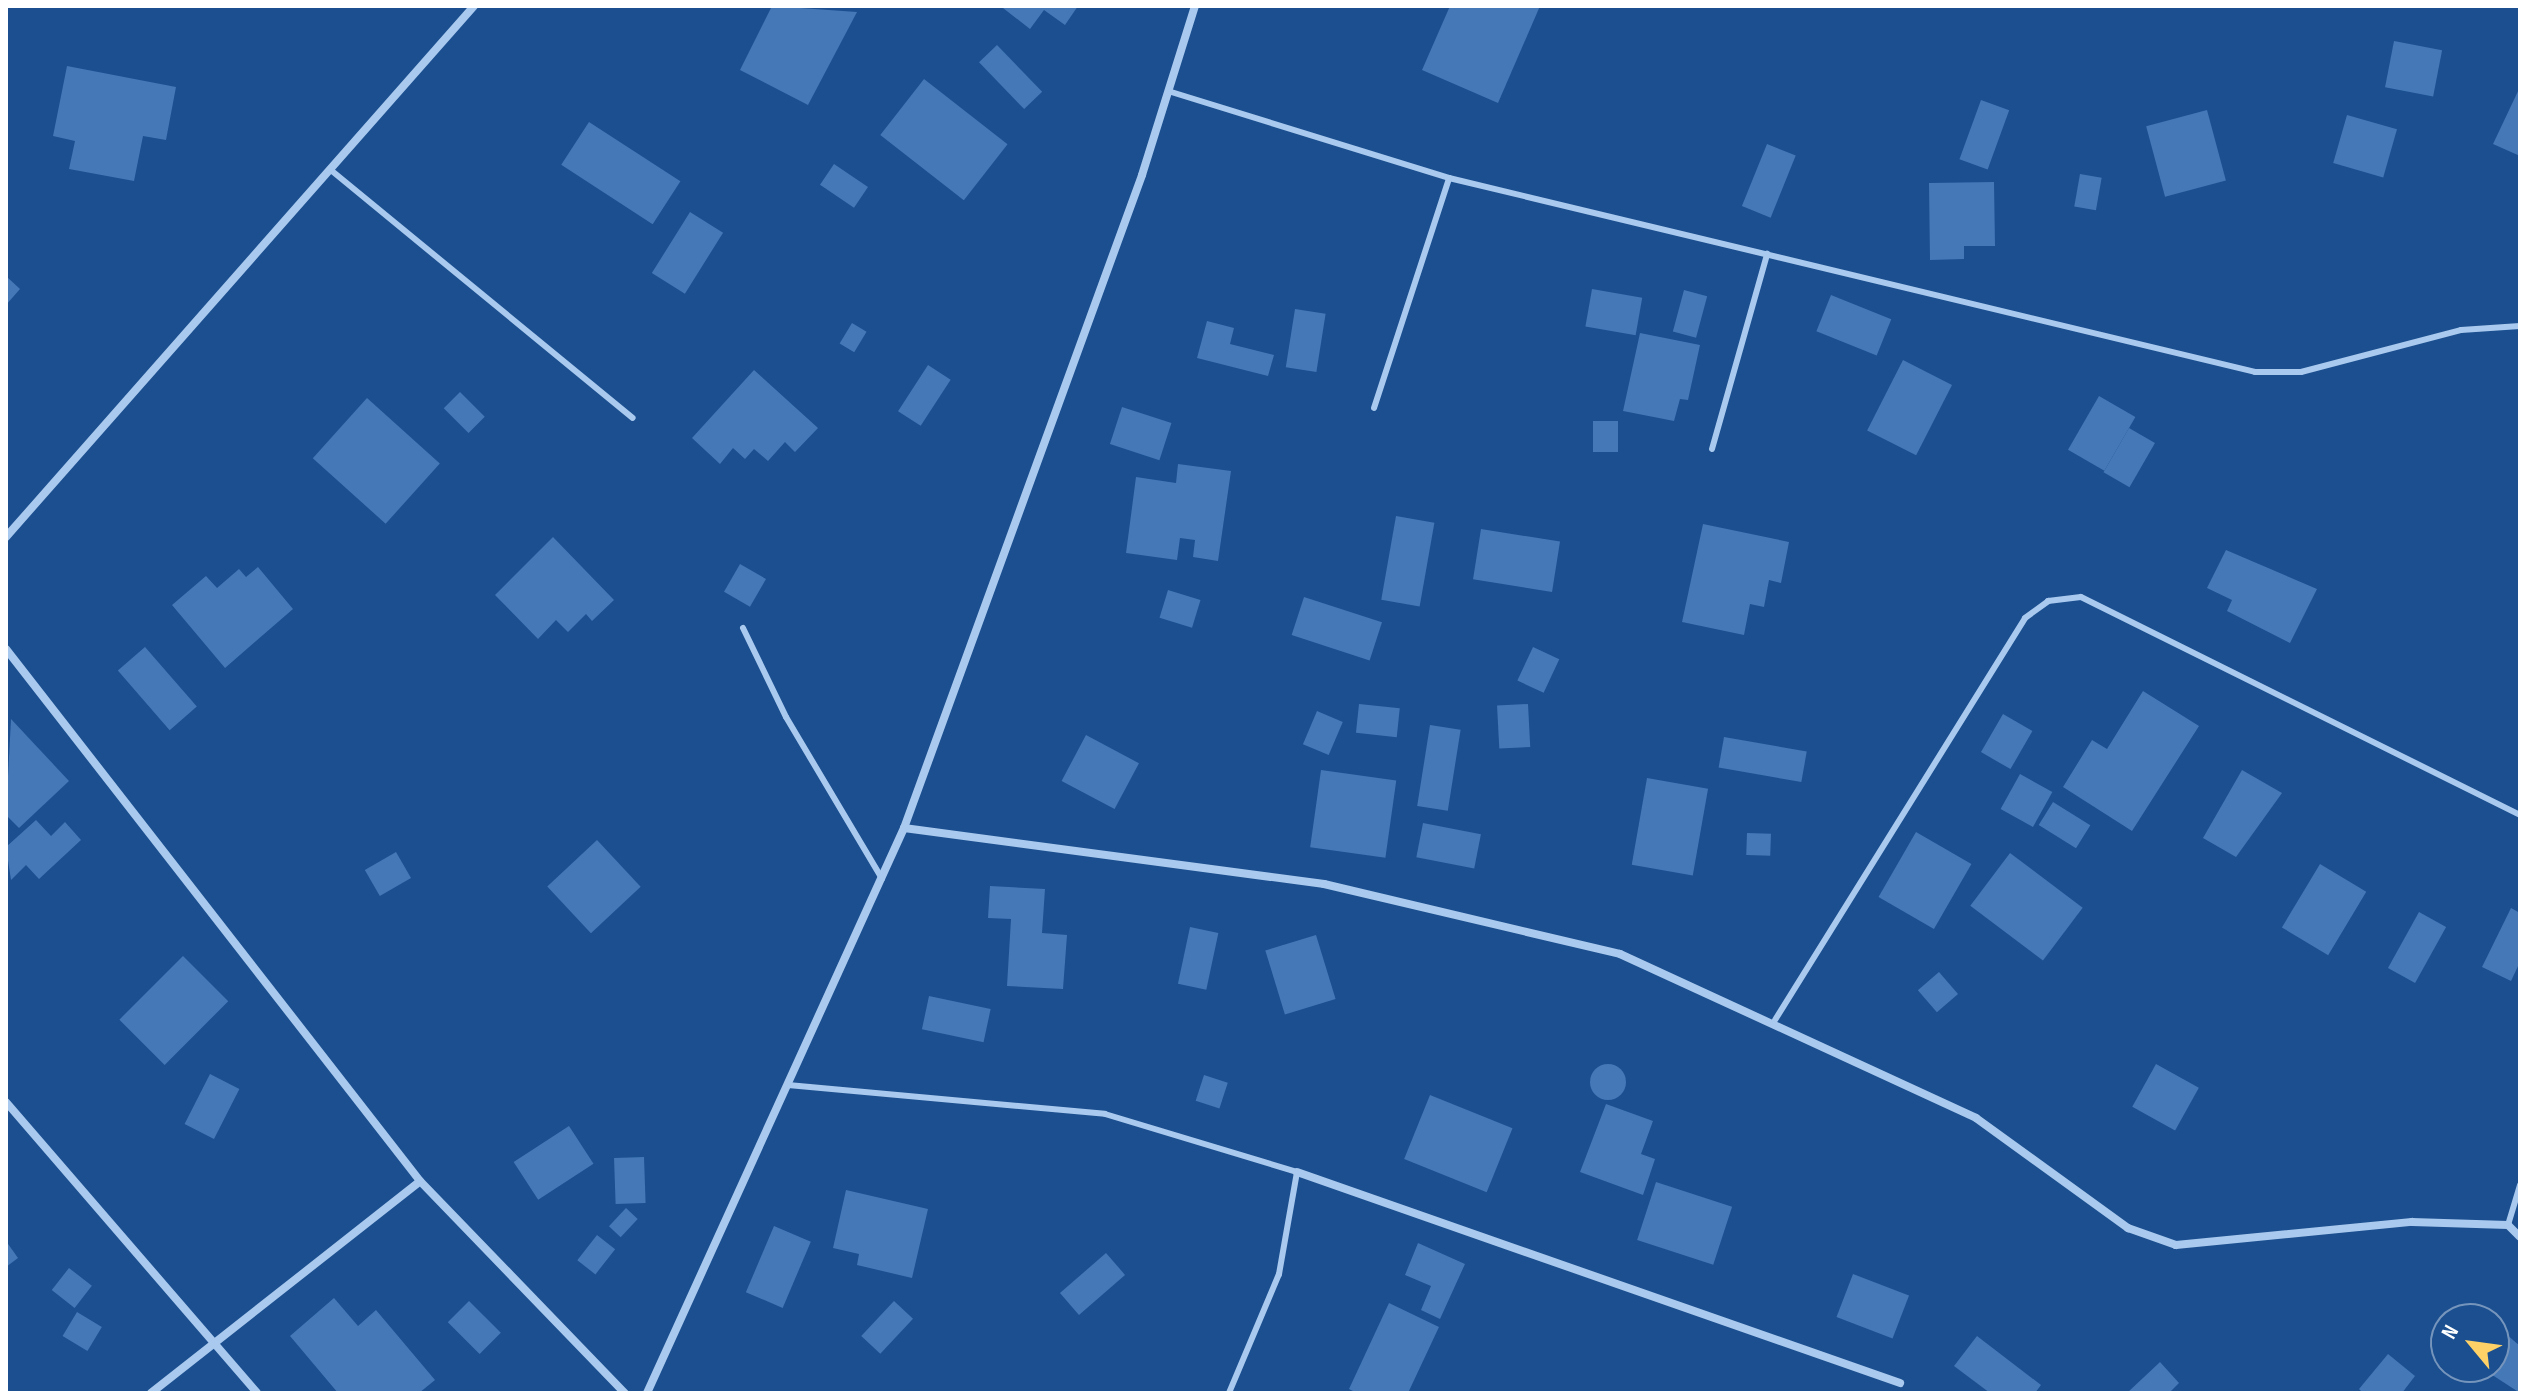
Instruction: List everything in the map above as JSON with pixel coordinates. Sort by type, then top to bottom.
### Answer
[{"type":"street","points":[[6,537],[332,171],[474,6]]},
{"type":"street","points":[[647,1393],[904,828],[1168,91],[1195,6]]},
{"type":"street","points":[[6,649],[420,1181],[625,1393]]},
{"type":"street","points":[[904,828],[1324,884],[1620,954],[1775,1020],[1976,1118],[2128,1228],[2176,1245],[2412,1222],[2508,1225],[2520,1237]]},
{"type":"street","points":[[6,1102],[257,1393]]},
{"type":"street","points":[[1297,1172],[1900,1383]]},
{"type":"street","points":[[151,1393],[420,1181]]},
{"type":"lane","points":[[1168,91],[1449,178],[2255,372],[2301,372],[2461,330],[2520,326]]},
{"type":"lane","points":[[332,171],[633,418]]},
{"type":"lane","points":[[1374,408],[1449,178]]},
{"type":"lane","points":[[1712,449],[1767,254]]},
{"type":"lane","points":[[1775,1020],[2025,618],[2048,601],[2081,597],[2520,815]]},
{"type":"lane","points":[[743,628],[786,717],[882,879]]},
{"type":"lane","points":[[788,1085],[1105,1114],[1297,1172],[1279,1274],[1229,1393]]},
{"type":"lane","points":[[2508,1225],[2520,1185]]},
{"type":"building","points":[[772,6],[857,12],[808,105],[740,70]]},
{"type":"building","points":[[1078,6],[1065,25],[1044,10],[1030,29],[1003,8]]},
{"type":"building","points":[[1450,6],[1540,6],[1498,103],[1422,70]]},
{"type":"building","points":[[2394,41],[2442,50],[2433,96],[2385,87]]},
{"type":"building","points":[[997,45],[1042,92],[1024,109],[979,62]]},
{"type":"building","points":[[67,66],[176,87],[166,140],[143,136],[134,181],[69,169],[75,141],[53,136]]},
{"type":"building","points":[[924,79],[1008,144],[964,200],[880,135]]},
{"type":"building","points":[[2520,87],[2520,156],[2493,144]]},
{"type":"building","points":[[1981,100],[2009,110],[1988,169],[1959,159]]},
{"type":"building","points":[[2207,110],[2226,181],[2165,197],[2146,126]]},
{"type":"building","points":[[2347,115],[2397,129],[2383,177],[2333,163]]},
{"type":"building","points":[[589,122],[680,181],[653,224],[561,165]]},
{"type":"building","points":[[1767,144],[1796,156],[1771,218],[1742,206]]},
{"type":"building","points":[[834,164],[868,187],[854,208],[820,185]]},
{"type":"building","points":[[2080,174],[2102,178],[2096,210],[2074,206]]},
{"type":"building","points":[[1994,182],[1995,246],[1964,246],[1964,259],[1930,260],[1929,183]]},
{"type":"building","points":[[690,212],[723,233],[685,294],[652,273]]},
{"type":"building","points":[[6,276],[20,289],[6,305]]},
{"type":"building","points":[[1592,289],[1642,298],[1636,335],[1585,326]]},
{"type":"building","points":[[1684,290],[1707,296],[1696,338],[1673,332]]},
{"type":"building","points":[[1831,295],[1891,319],[1877,356],[1816,331]]},
{"type":"building","points":[[1295,309],[1326,314],[1316,372],[1286,367]]},
{"type":"building","points":[[1207,321],[1234,328],[1230,344],[1274,355],[1268,376],[1197,358]]},
{"type":"building","points":[[852,323],[867,332],[854,352],[840,344]]},
{"type":"building","points":[[1640,333],[1700,345],[1688,400],[1680,399],[1674,421],[1623,411]]},
{"type":"building","points":[[1903,360],[1952,385],[1916,455],[1867,430]]},
{"type":"building","points":[[928,365],[951,380],[921,426],[898,411]]},
{"type":"building","points":[[754,370],[818,428],[795,452],[785,442],[768,461],[754,449],[745,459],[733,448],[720,464],[692,438]]},
{"type":"building","points":[[460,392],[485,417],[468,433],[444,408]]},
{"type":"building","points":[[2099,396],[2135,417],[2104,471],[2068,450]]},
{"type":"building","points":[[367,398],[440,464],[386,524],[313,458]]},
{"type":"building","points":[[1122,407],[1171,423],[1159,460],[1110,444]]},
{"type":"building","points":[[1593,421],[1618,421],[1618,452],[1593,452]]},
{"type":"building","points":[[2129,428],[2155,443],[2129,487],[2104,472]]},
{"type":"building","points":[[1178,464],[1231,471],[1218,561],[1193,557],[1195,540],[1180,538],[1177,560],[1126,553],[1136,477],[1176,483]]},
{"type":"building","points":[[1396,516],[1434,523],[1420,606],[1381,600]]},
{"type":"building","points":[[1703,524],[1789,542],[1781,583],[1769,580],[1764,607],[1750,604],[1744,635],[1682,622]]},
{"type":"building","points":[[1481,529],[1560,542],[1552,592],[1473,579]]},
{"type":"building","points":[[553,537],[614,600],[592,621],[586,614],[568,632],[556,620],[538,639],[495,595]]},
{"type":"building","points":[[2226,550],[2317,589],[2290,643],[2227,611],[2232,600],[2207,588]]},
{"type":"building","points":[[740,564],[766,579],[750,607],[724,592]]},
{"type":"building","points":[[258,567],[293,609],[225,668],[172,605],[206,576],[217,588],[239,569],[246,577]]},
{"type":"building","points":[[1168,590],[1201,600],[1192,628],[1160,618]]},
{"type":"building","points":[[1304,597],[1382,622],[1370,660],[1292,635]]},
{"type":"building","points":[[145,647],[197,707],[170,730],[118,671]]},
{"type":"building","points":[[1533,647],[1559,659],[1544,693],[1517,681]]},
{"type":"building","points":[[2143,691],[2199,726],[2132,831],[2063,787],[2092,740],[2107,749]]},
{"type":"building","points":[[1359,704],[1400,708],[1397,737],[1356,733]]},
{"type":"building","points":[[1528,704],[1530,747],[1499,749],[1497,706]]},
{"type":"building","points":[[1317,711],[1343,722],[1329,755],[1303,744]]},
{"type":"building","points":[[2003,714],[2032,731],[2010,769],[1981,752]]},
{"type":"building","points":[[11,719],[69,781],[19,828],[6,815]]},
{"type":"building","points":[[1430,725],[1461,730],[1448,811],[1417,806]]},
{"type":"building","points":[[1086,735],[1139,763],[1115,809],[1062,781]]},
{"type":"building","points":[[1724,737],[1807,752],[1801,782],[1719,768]]},
{"type":"building","points":[[1321,770],[1396,781],[1385,858],[1310,847]]},
{"type":"building","points":[[2242,770],[2282,793],[2236,857],[2203,838]]},
{"type":"building","points":[[2020,774],[2052,792],[2033,827],[2001,809]]},
{"type":"building","points":[[1647,778],[1708,789],[1693,875],[1632,865]]},
{"type":"building","points":[[2053,802],[2090,825],[2076,848],[2039,825]]},
{"type":"building","points":[[36,820],[51,836],[65,822],[81,840],[39,879],[26,865],[11,880],[6,847]]},
{"type":"building","points":[[1423,823],[1481,834],[1474,869],[1416,857]]},
{"type":"building","points":[[1916,832],[1971,864],[1934,929],[1878,897]]},
{"type":"building","points":[[1747,833],[1771,834],[1770,856],[1746,855]]},
{"type":"building","points":[[597,840],[641,887],[591,933],[547,886]]},
{"type":"building","points":[[396,852],[411,878],[380,896],[365,870]]},
{"type":"building","points":[[2010,853],[2083,908],[2043,960],[1970,906]]},
{"type":"building","points":[[2320,864],[2366,892],[2328,955],[2282,927]]},
{"type":"building","points":[[990,886],[1045,889],[1042,933],[1067,935],[1063,989],[1007,986],[1011,919],[988,918]]},
{"type":"building","points":[[2511,908],[2520,913],[2520,962],[2511,981],[2482,967]]},
{"type":"building","points":[[2419,912],[2446,927],[2415,983],[2388,968]]},
{"type":"building","points":[[1190,927],[1218,933],[1206,990],[1178,984]]},
{"type":"building","points":[[1316,935],[1336,999],[1285,1015],[1265,950]]},
{"type":"building","points":[[183,956],[228,1001],[165,1065],[119,1020]]},
{"type":"building","points":[[1939,972],[1958,994],[1937,1012],[1918,990]]},
{"type":"building","points":[[929,996],[991,1009],[984,1042],[922,1029]]},
{"type":"building","points":[[1608,1064],[1621,1069],[1626,1082],[1621,1095],[1608,1100],[1595,1095],[1590,1082],[1595,1069]]},
{"type":"building","points":[[2156,1064],[2199,1088],[2175,1131],[2132,1107]]},
{"type":"building","points":[[210,1074],[239,1089],[214,1139],[185,1124]]},
{"type":"building","points":[[1204,1075],[1228,1083],[1219,1108],[1196,1101]]},
{"type":"building","points":[[1430,1095],[1513,1128],[1487,1192],[1404,1159]]},
{"type":"building","points":[[1606,1104],[1653,1121],[1641,1154],[1655,1159],[1643,1195],[1580,1172]]},
{"type":"building","points":[[569,1126],[594,1164],[538,1200],[514,1162]]},
{"type":"building","points":[[644,1157],[646,1203],[616,1204],[614,1158]]},
{"type":"building","points":[[1656,1182],[1732,1207],[1713,1265],[1637,1240]]},
{"type":"building","points":[[846,1190],[928,1209],[912,1278],[857,1265],[859,1254],[833,1248]]},
{"type":"building","points":[[626,1208],[638,1219],[621,1237],[609,1226]]},
{"type":"building","points":[[774,1226],[811,1242],[783,1308],[746,1292]]},
{"type":"building","points":[[597,1235],[615,1249],[595,1274],[577,1260]]},
{"type":"building","points":[[6,1241],[18,1258],[6,1267]]},
{"type":"building","points":[[1418,1243],[1465,1264],[1440,1319],[1421,1310],[1431,1286],[1405,1275]]},
{"type":"building","points":[[1106,1253],[1125,1275],[1079,1315],[1060,1293]]},
{"type":"building","points":[[69,1268],[92,1286],[75,1308],[52,1290]]},
{"type":"building","points":[[1853,1274],[1909,1296],[1893,1338],[1837,1317]]},
{"type":"building","points":[[334,1298],[358,1326],[376,1310],[435,1380],[419,1393],[338,1393],[290,1336]]},
{"type":"building","points":[[469,1301],[501,1333],[480,1354],[448,1322]]},
{"type":"building","points":[[894,1301],[913,1319],[880,1354],[861,1336]]},
{"type":"building","points":[[1389,1303],[1439,1327],[1408,1393],[1357,1393],[1349,1389]]},
{"type":"building","points":[[77,1312],[102,1327],[87,1351],[63,1336]]},
{"type":"building","points":[[1977,1336],[2041,1385],[2035,1393],[1990,1393],[1954,1366]]},
{"type":"building","points":[[2510,1337],[2520,1346],[2520,1393],[2505,1383],[2510,1383]]},
{"type":"building","points":[[2388,1354],[2415,1376],[2402,1393],[2363,1393],[2359,1389]]},
{"type":"building","points":[[2160,1362],[2179,1383],[2169,1393],[2127,1393]]}]
